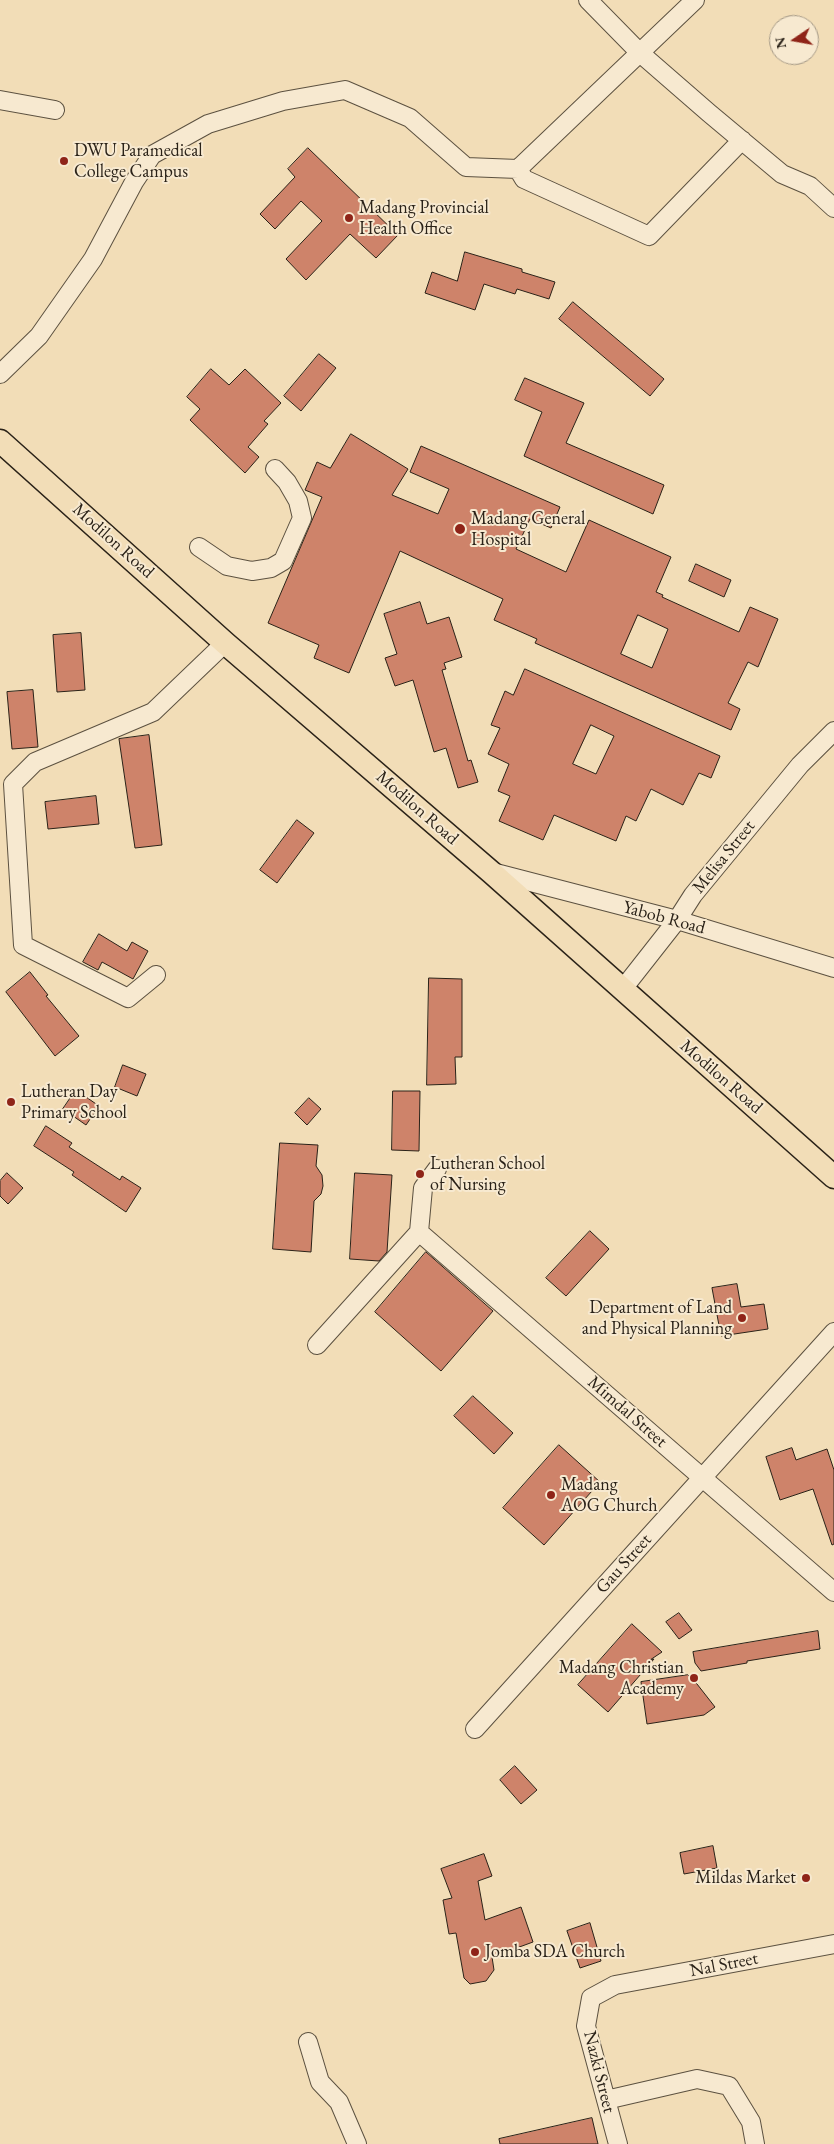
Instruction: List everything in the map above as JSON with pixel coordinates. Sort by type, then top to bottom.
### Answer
[{"type":"main road","name":"Modilon Road","points":[[0,441],[225,643],[492,872],[622,990],[834,1177]]},
{"type":"street","points":[[588,0],[640,53],[782,174],[810,186],[834,208]]},
{"type":"street","points":[[0,374],[38,336],[93,259],[134,182],[152,155],[208,124],[283,101],[345,90],[410,118],[466,167],[518,169],[695,0]]},
{"type":"street","points":[[0,100],[55,110]]},
{"type":"street","points":[[518,169],[524,179],[649,236],[742,140]]},
{"type":"street","points":[[199,547],[227,566],[252,571],[271,568],[284,561],[302,518],[298,501],[287,482],[275,469]]},
{"type":"street","points":[[156,975],[128,998],[23,944],[12,784],[35,762],[153,712],[225,643]]},
{"type":"street","name":"Melisa Street","points":[[622,990],[677,920],[693,895],[800,765],[834,731]]},
{"type":"street","name":"Yabob Road","points":[[492,872],[677,920],[834,968]]},
{"type":"street","points":[[317,1345],[419,1232],[424,1188],[437,1169]]},
{"type":"street","name":"Mimdal Street","points":[[419,1232],[834,1592]]},
{"type":"street","name":"Gau Street","points":[[475,1730],[834,1332]]},
{"type":"street","name":"Nal Street","points":[[615,1985],[834,1944]]},
{"type":"street","name":"Nazki Street","points":[[615,1985],[591,1998],[586,2026],[618,2144]]},
{"type":"street","points":[[308,2042],[320,2082],[339,2102],[357,2144]]},
{"type":"street","points":[[606,2100],[697,2080],[729,2086],[751,2122],[755,2144]]},
{"type":"building","name":"Madang Provincial Health Office","points":[[308,148],[398,235],[376,258],[350,234],[306,280],[286,259],[322,221],[301,201],[275,229],[260,214],[295,177],[288,169]]},
{"type":"building","points":[[465,252],[522,269],[522,272],[555,282],[549,299],[517,289],[515,294],[484,284],[475,310],[425,293],[432,272],[457,281]]},
{"type":"building","points":[[573,302],[664,379],[650,396],[559,319]]},
{"type":"building","points":[[319,354],[336,368],[301,411],[284,396]]},
{"type":"building","points":[[211,369],[229,385],[245,369],[281,403],[264,421],[268,424],[248,447],[259,457],[245,473],[190,420],[200,409],[187,397]]},
{"type":"building","points":[[525,378],[584,403],[566,443],[664,485],[653,514],[524,456],[542,412],[515,400]]},
{"type":"building","points":[[351,434],[408,469],[392,495],[438,514],[449,489],[410,472],[421,446],[560,507],[551,528],[530,519],[516,549],[566,572],[589,520],[671,557],[656,592],[663,595],[662,597],[739,632],[750,607],[778,619],[758,667],[748,662],[728,703],[740,709],[731,730],[535,643],[537,639],[494,620],[503,599],[400,551],[349,673],[314,658],[319,645],[268,623],[322,497],[305,490],[317,462],[330,468]],"holes":[[[638,615],[668,629],[652,668],[621,654]]]},
{"type":"building","points":[[696,564],[731,580],[724,597],[689,581]]},
{"type":"building","points":[[420,602],[427,624],[449,617],[462,657],[444,663],[446,669],[442,670],[468,761],[471,760],[478,782],[458,788],[446,748],[434,752],[413,680],[395,686],[385,658],[397,654],[384,614]]},
{"type":"building","points":[[81,633],[85,690],[57,692],[53,635]]},
{"type":"building","points":[[525,669],[720,756],[711,778],[699,773],[683,805],[651,789],[636,821],[626,816],[616,841],[554,815],[543,840],[499,821],[510,796],[498,791],[509,764],[488,754],[500,728],[491,725],[505,691],[513,695]],"holes":[[[591,725],[614,736],[596,774],[573,764]]]},
{"type":"building","points":[[33,690],[38,747],[12,749],[7,692]]},
{"type":"building","points":[[149,735],[162,845],[135,848],[119,739]]},
{"type":"building","points":[[96,796],[99,824],[48,829],[45,802]]},
{"type":"building","points":[[297,820],[314,833],[277,883],[260,870]]},
{"type":"building","points":[[99,934],[127,951],[132,942],[148,951],[133,979],[102,962],[98,970],[83,962]]},
{"type":"building","points":[[30,972],[48,995],[46,996],[79,1036],[55,1056],[6,992]]},
{"type":"building","points":[[429,978],[462,979],[462,1057],[455,1057],[456,1084],[427,1085]]},
{"type":"building","points":[[123,1065],[146,1074],[137,1096],[115,1087]]},
{"type":"building","points":[[76,1090],[99,1106],[86,1125],[63,1109]]},
{"type":"building","points":[[393,1091],[420,1091],[419,1151],[392,1150]]},
{"type":"building","points":[[309,1098],[321,1109],[307,1125],[295,1113]]},
{"type":"building","points":[[46,1126],[72,1143],[69,1147],[120,1180],[122,1176],[141,1188],[126,1212],[72,1175],[74,1172],[34,1146]]},
{"type":"building","points":[[280,1143],[318,1145],[316,1166],[322,1175],[323,1186],[321,1194],[314,1201],[311,1252],[273,1249]]},
{"type":"building","points":[[7,1173],[23,1188],[8,1204],[0,1196],[0,1181]]},
{"type":"building","points":[[355,1173],[392,1175],[387,1252],[379,1261],[350,1259]]},
{"type":"building","points":[[590,1231],[609,1249],[566,1296],[546,1278]]},
{"type":"building","points":[[426,1252],[493,1311],[441,1371],[375,1312]]},
{"type":"building","name":"Department of Land and Physical Planning","points":[[737,1284],[741,1307],[764,1304],[768,1329],[721,1336],[712,1288]]},
{"type":"building","points":[[473,1396],[513,1433],[494,1454],[454,1416]]},
{"type":"building","name":"Madang AOG Church","points":[[559,1445],[600,1482],[544,1545],[503,1508]]},
{"type":"building","points":[[792,1448],[796,1460],[827,1449],[834,1470],[834,1544],[832,1545],[813,1489],[780,1500],[766,1457]]},
{"type":"building","points":[[679,1613],[692,1630],[679,1639],[666,1622]]},
{"type":"building","points":[[632,1624],[662,1652],[650,1660],[654,1659],[608,1712],[578,1685]]},
{"type":"building","points":[[818,1631],[820,1649],[701,1671],[695,1663],[693,1652]]},
{"type":"building","points":[[688,1675],[715,1707],[704,1715],[647,1724],[641,1682]]},
{"type":"building","points":[[515,1766],[537,1790],[521,1804],[500,1780]]},
{"type":"building","points":[[713,1846],[717,1868],[684,1874],[680,1853]]},
{"type":"building","points":[[484,1854],[492,1876],[478,1881],[485,1920],[521,1907],[533,1942],[492,1957],[494,1970],[486,1981],[470,1984],[464,1978],[456,1933],[449,1934],[443,1900],[452,1898],[441,1869]]},
{"type":"building","points":[[590,1923],[601,1961],[580,1968],[567,1931]]},
{"type":"building","points":[[592,2118],[598,2144],[500,2144],[499,2139]]},
{"type":"place","name":"DWU Paramedical College Campus","points":[[64,161]]},
{"type":"place","name":"Madang Provincial Health Office","points":[[349,218]]},
{"type":"place","name":"Madang General Hospital","points":[[460,529]]},
{"type":"place","name":"Lutheran Day Primary School","points":[[11,1102]]},
{"type":"place","name":"Lutheran School of Nursing","points":[[420,1174]]},
{"type":"place","name":"Department of Land and Physical Planning","points":[[742,1318]]},
{"type":"place","name":"Madang AOG Church","points":[[551,1495]]},
{"type":"place","name":"Madang Christian Academy","points":[[694,1678]]},
{"type":"place","name":"Mildas Market","points":[[806,1878]]},
{"type":"place","name":"Jomba SDA Church","points":[[475,1952]]}]
